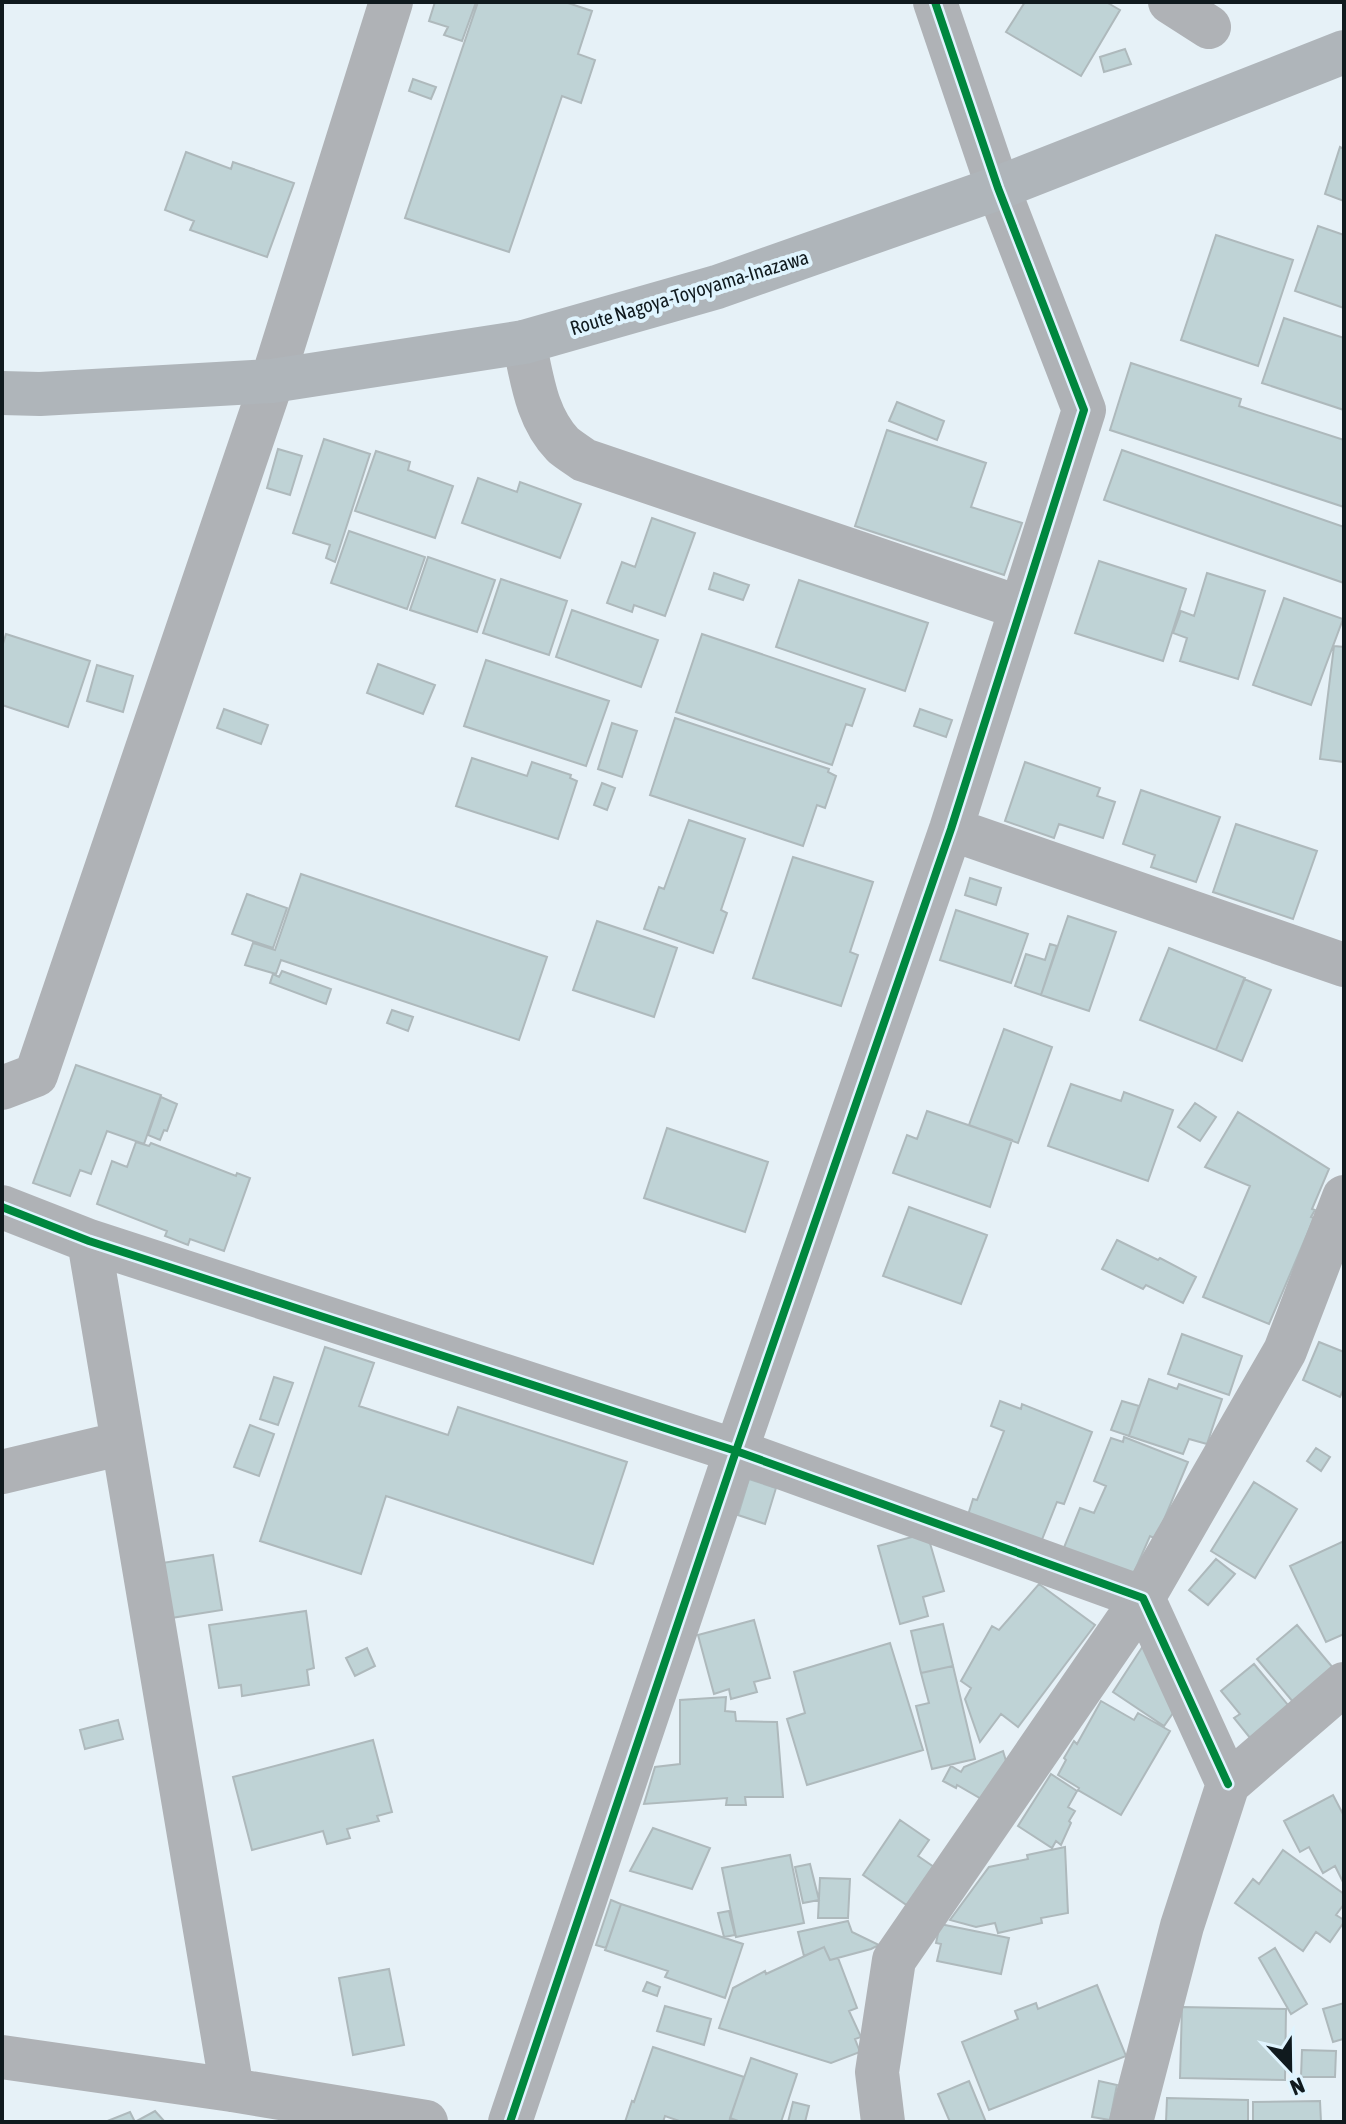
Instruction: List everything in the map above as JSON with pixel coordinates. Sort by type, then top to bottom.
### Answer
[{"type":"main road","name":"Route Nagoya-Toyoyama-Inazawa","points":[[2,393],[40,394],[272,381],[524,342],[717,287],[998,188],[1344,52]]},
{"type":"street","points":[[2,1088],[36,1075],[272,381],[391,2]]},
{"type":"street","points":[[510,2122],[736,1451],[951,829],[1084,410],[998,188],[935,2]]},
{"type":"street","points":[[1170,2],[1209,27]]},
{"type":"street","points":[[524,342],[536,401],[563,445],[584,460],[1021,608]]},
{"type":"street","points":[[951,829],[1344,965]]},
{"type":"street","points":[[883,2122],[877,2072],[894,1960],[1143,1598],[1285,1351],[1344,1197]]},
{"type":"street","points":[[2,1207],[89,1241],[736,1451],[1143,1598],[1228,1784]]},
{"type":"street","points":[[89,1241],[232,2090]]},
{"type":"street","points":[[2,1472],[123,1443]]},
{"type":"street","points":[[1131,2122],[1182,1926],[1228,1784],[1344,1684]]},
{"type":"street","points":[[2,2057],[426,2122]]},
{"type":"building","points":[[435,2],[476,2],[462,41],[444,35],[448,27],[429,21]]},
{"type":"building","points":[[478,2],[565,2],[592,11],[578,54],[595,60],[581,103],[562,96],[509,252],[405,218]]},
{"type":"building","points":[[1025,2],[1106,2],[1120,10],[1081,76],[1006,32]]},
{"type":"building","points":[[1125,49],[1131,64],[1104,72],[1100,57]]},
{"type":"building","points":[[413,79],[436,87],[431,99],[409,91]]},
{"type":"building","points":[[1340,147],[1344,149],[1344,201],[1325,194]]},
{"type":"building","points":[[186,152],[231,169],[233,162],[294,183],[267,257],[190,230],[194,221],[165,210]]},
{"type":"building","points":[[1318,226],[1344,235],[1344,308],[1295,291]]},
{"type":"building","points":[[1216,235],[1293,260],[1258,366],[1181,340]]},
{"type":"building","points":[[1284,318],[1344,338],[1344,410],[1262,383]]},
{"type":"building","points":[[1131,363],[1241,399],[1239,406],[1344,440],[1344,507],[1110,430]]},
{"type":"building","points":[[897,402],[944,421],[937,440],[889,421]]},
{"type":"building","points":[[887,430],[986,463],[971,507],[1022,523],[1004,575],[855,526]]},
{"type":"building","points":[[324,439],[370,454],[335,562],[326,558],[330,545],[293,533]]},
{"type":"building","points":[[278,449],[302,456],[290,495],[267,488]]},
{"type":"building","points":[[1122,450],[1344,527],[1344,583],[1104,500]]},
{"type":"building","points":[[376,451],[410,462],[408,470],[453,486],[435,538],[355,511]]},
{"type":"building","points":[[478,478],[517,492],[520,482],[581,504],[560,558],[462,523]]},
{"type":"building","points":[[652,518],[695,533],[665,616],[634,605],[632,612],[607,603],[622,562],[635,567]]},
{"type":"building","points":[[349,531],[425,557],[407,609],[331,583]]},
{"type":"building","points":[[428,557],[495,580],[477,632],[410,610]]},
{"type":"building","points":[[1099,561],[1186,589],[1163,661],[1075,633]]},
{"type":"building","points":[[714,573],[749,585],[743,600],[709,589]]},
{"type":"building","points":[[1207,573],[1265,591],[1238,679],[1180,661],[1187,638],[1173,633],[1181,611],[1194,616]]},
{"type":"building","points":[[501,579],[567,601],[549,655],[483,633]]},
{"type":"building","points":[[799,580],[928,623],[905,691],[776,647]]},
{"type":"building","points":[[1284,598],[1343,619],[1311,705],[1253,685]]},
{"type":"building","points":[[572,610],[658,640],[641,687],[556,657]]},
{"type":"building","points":[[6,634],[90,661],[68,727],[2,705],[2,647]]},
{"type":"building","points":[[702,634],[865,689],[852,726],[846,724],[832,765],[676,712]]},
{"type":"building","points":[[1334,646],[1344,647],[1344,762],[1320,759]]},
{"type":"building","points":[[486,660],[609,701],[586,766],[464,726]]},
{"type":"building","points":[[378,664],[435,685],[423,714],[367,693]]},
{"type":"building","points":[[97,665],[133,676],[123,712],[87,701]]},
{"type":"building","points":[[224,709],[268,725],[261,744],[217,728]]},
{"type":"building","points":[[920,709],[952,720],[946,737],[914,726]]},
{"type":"building","points":[[675,718],[829,769],[828,772],[836,776],[825,808],[817,805],[803,846],[650,795]]},
{"type":"building","points":[[612,723],[637,731],[622,777],[598,769]]},
{"type":"building","points":[[472,758],[527,776],[532,762],[571,775],[570,778],[577,781],[558,839],[456,806]]},
{"type":"building","points":[[1025,762],[1100,788],[1097,796],[1115,802],[1103,838],[1059,824],[1054,838],[1005,821]]},
{"type":"building","points":[[602,783],[615,788],[607,810],[594,805]]},
{"type":"building","points":[[1141,790],[1220,817],[1196,882],[1151,867],[1155,855],[1123,844]]},
{"type":"building","points":[[689,820],[745,839],[721,910],[727,913],[713,953],[644,929],[659,887],[664,889]]},
{"type":"building","points":[[1236,824],[1317,851],[1293,919],[1213,892]]},
{"type":"building","points":[[793,857],[873,882],[850,952],[858,955],[841,1006],[753,978]]},
{"type":"building","points":[[301,874],[547,957],[519,1040],[281,960],[276,974],[245,965],[253,943],[275,950]]},
{"type":"building","points":[[970,878],[1001,888],[996,905],[965,895]]},
{"type":"building","points":[[247,894],[287,908],[273,948],[232,934]]},
{"type":"building","points":[[956,910],[1028,934],[1011,983],[940,960]]},
{"type":"building","points":[[1068,916],[1116,932],[1089,1011],[1041,995]]},
{"type":"building","points":[[597,921],[677,948],[654,1017],[573,990]]},
{"type":"building","points":[[1050,944],[1057,946],[1041,995],[1015,986],[1026,954],[1045,960]]},
{"type":"building","points":[[1169,948],[1245,978],[1216,1050],[1140,1020]]},
{"type":"building","points":[[282,971],[331,989],[326,1004],[270,983],[273,974],[279,977]]},
{"type":"building","points":[[1244,979],[1271,990],[1242,1061],[1216,1050]]},
{"type":"building","points":[[392,1010],[413,1017],[408,1031],[387,1023]]},
{"type":"building","points":[[1004,1029],[1052,1047],[1018,1143],[969,1125]]},
{"type":"building","points":[[76,1065],[161,1095],[144,1144],[107,1131],[91,1174],[80,1170],[70,1196],[33,1183]]},
{"type":"building","points":[[1071,1084],[1121,1101],[1124,1092],[1173,1110],[1148,1181],[1048,1146]]},
{"type":"building","points":[[161,1097],[177,1104],[167,1131],[164,1130],[160,1140],[148,1135]]},
{"type":"building","points":[[1195,1103],[1216,1117],[1200,1141],[1178,1127]]},
{"type":"building","points":[[927,1111],[1012,1140],[990,1207],[893,1173],[907,1135],[917,1139]]},
{"type":"building","points":[[1238,1112],[1329,1169],[1312,1209],[1315,1210],[1311,1217],[1314,1218],[1269,1324],[1203,1297],[1250,1186],[1205,1167]]},
{"type":"building","points":[[667,1128],[768,1162],[745,1232],[644,1198]]},
{"type":"building","points":[[136,1142],[149,1146],[151,1143],[236,1176],[237,1173],[250,1178],[224,1251],[190,1239],[188,1245],[165,1236],[167,1231],[97,1204],[112,1161],[127,1167]]},
{"type":"building","points":[[909,1207],[987,1235],[961,1304],[883,1276]]},
{"type":"building","points":[[1117,1240],[1196,1277],[1183,1303],[1146,1285],[1143,1289],[1102,1269]]},
{"type":"building","points":[[1182,1334],[1242,1356],[1229,1395],[1168,1374]]},
{"type":"building","points":[[1319,1342],[1344,1352],[1344,1388],[1340,1397],[1303,1380]]},
{"type":"building","points":[[325,1347],[374,1363],[359,1406],[448,1435],[458,1407],[627,1462],[593,1564],[386,1496],[361,1574],[260,1541]]},
{"type":"building","points":[[274,1377],[293,1383],[278,1425],[260,1419]]},
{"type":"building","points":[[1149,1379],[1177,1389],[1179,1384],[1222,1399],[1207,1444],[1189,1439],[1183,1454],[1129,1436]]},
{"type":"building","points":[[1000,1401],[1021,1409],[1022,1404],[1092,1432],[1064,1504],[1057,1502],[1041,1542],[968,1515],[1004,1431],[991,1426]]},
{"type":"building","points":[[1122,1401],[1139,1406],[1129,1436],[1111,1430]]},
{"type":"building","points":[[250,1425],[274,1434],[259,1476],[234,1467]]},
{"type":"building","points":[[1124,1437],[1188,1462],[1156,1539],[1150,1536],[1132,1577],[1063,1550],[1080,1508],[1094,1513],[1106,1486],[1094,1481],[1111,1438],[1123,1442]]},
{"type":"building","points":[[1316,1448],[1330,1457],[1321,1471],[1307,1461]]},
{"type":"building","points":[[749,1479],[776,1488],[765,1524],[738,1515]]},
{"type":"building","points":[[1254,1482],[1297,1509],[1255,1578],[1211,1551]]},
{"type":"building","points":[[927,1533],[944,1591],[923,1597],[928,1616],[900,1624],[878,1546]]},
{"type":"building","points":[[1344,1541],[1344,1634],[1326,1642],[1290,1566]]},
{"type":"building","points":[[213,1555],[222,1610],[171,1618],[162,1563]]},
{"type":"building","points":[[1216,1559],[1235,1574],[1208,1605],[1189,1590]]},
{"type":"building","points":[[1039,1584],[1095,1625],[1018,1727],[1001,1714],[980,1742],[965,1699],[971,1688],[961,1681],[992,1626],[999,1630]]},
{"type":"building","points":[[306,1611],[314,1668],[307,1670],[309,1685],[242,1696],[241,1685],[219,1688],[209,1625]]},
{"type":"building","points":[[754,1620],[770,1678],[754,1682],[757,1692],[731,1699],[729,1689],[714,1694],[698,1635]]},
{"type":"building","points":[[943,1624],[953,1666],[921,1673],[911,1631]]},
{"type":"building","points":[[1297,1625],[1339,1675],[1299,1709],[1257,1659]]},
{"type":"building","points":[[890,1643],[923,1750],[807,1785],[787,1719],[805,1713],[794,1672]]},
{"type":"building","points":[[1143,1646],[1180,1703],[1164,1726],[1113,1692]]},
{"type":"building","points":[[367,1648],[375,1666],[355,1676],[346,1658]]},
{"type":"building","points":[[1254,1664],[1298,1717],[1259,1749],[1234,1718],[1240,1714],[1221,1691]]},
{"type":"building","points":[[953,1666],[975,1759],[932,1769],[916,1706],[929,1703],[921,1673]]},
{"type":"building","points":[[726,1697],[725,1711],[735,1712],[736,1721],[777,1722],[783,1797],[745,1797],[746,1805],[726,1805],[727,1798],[644,1804],[655,1767],[680,1764],[680,1700]]},
{"type":"building","points":[[1101,1701],[1134,1720],[1138,1713],[1170,1731],[1121,1815],[1058,1775],[1066,1760],[1064,1758],[1074,1741],[1077,1744]]},
{"type":"building","points":[[118,1720],[123,1739],[85,1749],[80,1730]]},
{"type":"building","points":[[373,1740],[392,1812],[377,1816],[379,1821],[347,1829],[350,1838],[327,1844],[323,1831],[252,1850],[233,1777]]},
{"type":"building","points":[[1003,1751],[1006,1761],[985,1801],[957,1785],[956,1788],[943,1781],[951,1766],[961,1772],[964,1767]]},
{"type":"building","points":[[1051,1774],[1077,1791],[1068,1807],[1075,1811],[1069,1821],[1071,1823],[1061,1845],[1056,1841],[1052,1848],[1018,1826]]},
{"type":"building","points":[[1333,1795],[1344,1816],[1344,1884],[1335,1866],[1323,1873],[1309,1847],[1300,1852],[1284,1821]]},
{"type":"building","points":[[900,1820],[929,1840],[918,1856],[934,1867],[908,1906],[863,1875]]},
{"type":"building","points":[[653,1828],[710,1848],[692,1889],[630,1871]]},
{"type":"building","points":[[1065,1847],[1068,1913],[1041,1918],[1042,1923],[998,1933],[995,1923],[976,1927],[950,1920],[989,1867]]},
{"type":"building","points":[[1283,1850],[1344,1894],[1344,1904],[1336,1915],[1344,1922],[1330,1942],[1316,1932],[1303,1951],[1235,1903],[1253,1879],[1259,1884]]},
{"type":"building","points":[[790,1855],[804,1923],[736,1937],[722,1868]]},
{"type":"building","points":[[810,1864],[819,1900],[803,1903],[795,1867]]},
{"type":"building","points":[[820,1878],[850,1879],[848,1918],[818,1918]]},
{"type":"building","points":[[611,1900],[621,1904],[606,1948],[596,1945]]},
{"type":"building","points":[[621,1904],[743,1944],[725,1998],[665,1977],[668,1971],[605,1950]]},
{"type":"building","points":[[729,1911],[735,1935],[724,1937],[718,1913]]},
{"type":"building","points":[[848,1921],[852,1932],[879,1945],[830,1960],[824,1947],[804,1956],[798,1932]]},
{"type":"building","points":[[940,1924],[1009,1938],[1001,1974],[937,1961],[941,1944],[936,1943]]},
{"type":"building","points":[[824,1947],[830,1960],[838,1958],[857,2008],[849,2011],[861,2037],[855,2039],[860,2052],[831,2063],[719,2028],[733,1988]]},
{"type":"building","points":[[1275,1948],[1307,2004],[1291,2014],[1259,1958]]},
{"type":"building","points":[[389,1969],[404,2045],[353,2055],[339,1978]]},
{"type":"building","points":[[647,1982],[660,1987],[657,1996],[643,1991]]},
{"type":"building","points":[[1097,1985],[1126,2056],[989,2110],[962,2042],[1018,2019],[1015,2011],[1036,2003],[1038,2009]]},
{"type":"building","points":[[1344,2003],[1344,2044],[1343,2039],[1333,2042],[1323,2009]]},
{"type":"building","points":[[665,2006],[711,2019],[704,2045],[657,2031]]},
{"type":"building","points":[[1182,2007],[1286,2009],[1285,2080],[1180,2078]]},
{"type":"building","points":[[653,2047],[744,2077],[729,2122],[682,2122],[665,2116],[663,2122],[625,2122]]},
{"type":"building","points":[[1302,2050],[1336,2051],[1335,2077],[1301,2077]]},
{"type":"building","points":[[751,2058],[797,2074],[781,2122],[741,2122],[730,2118]]},
{"type":"building","points":[[969,2081],[986,2122],[950,2122],[938,2094]]},
{"type":"building","points":[[1099,2081],[1117,2085],[1110,2120],[1092,2117]]},
{"type":"building","points":[[1167,2098],[1248,2100],[1248,2122],[1166,2122]]},
{"type":"building","points":[[1320,2101],[1321,2122],[1253,2122],[1253,2102]]},
{"type":"building","points":[[793,2102],[809,2106],[805,2122],[788,2122]]},
{"type":"building","points":[[155,2111],[165,2122],[135,2122]]},
{"type":"building","points":[[130,2112],[135,2122],[105,2122]]},
{"type":"cycle path","points":[[510,2122],[736,1451],[951,829],[1084,410],[998,188],[935,2]]},
{"type":"cycle path","points":[[2,1207],[89,1241],[736,1451],[1143,1598],[1228,1784]]}]
